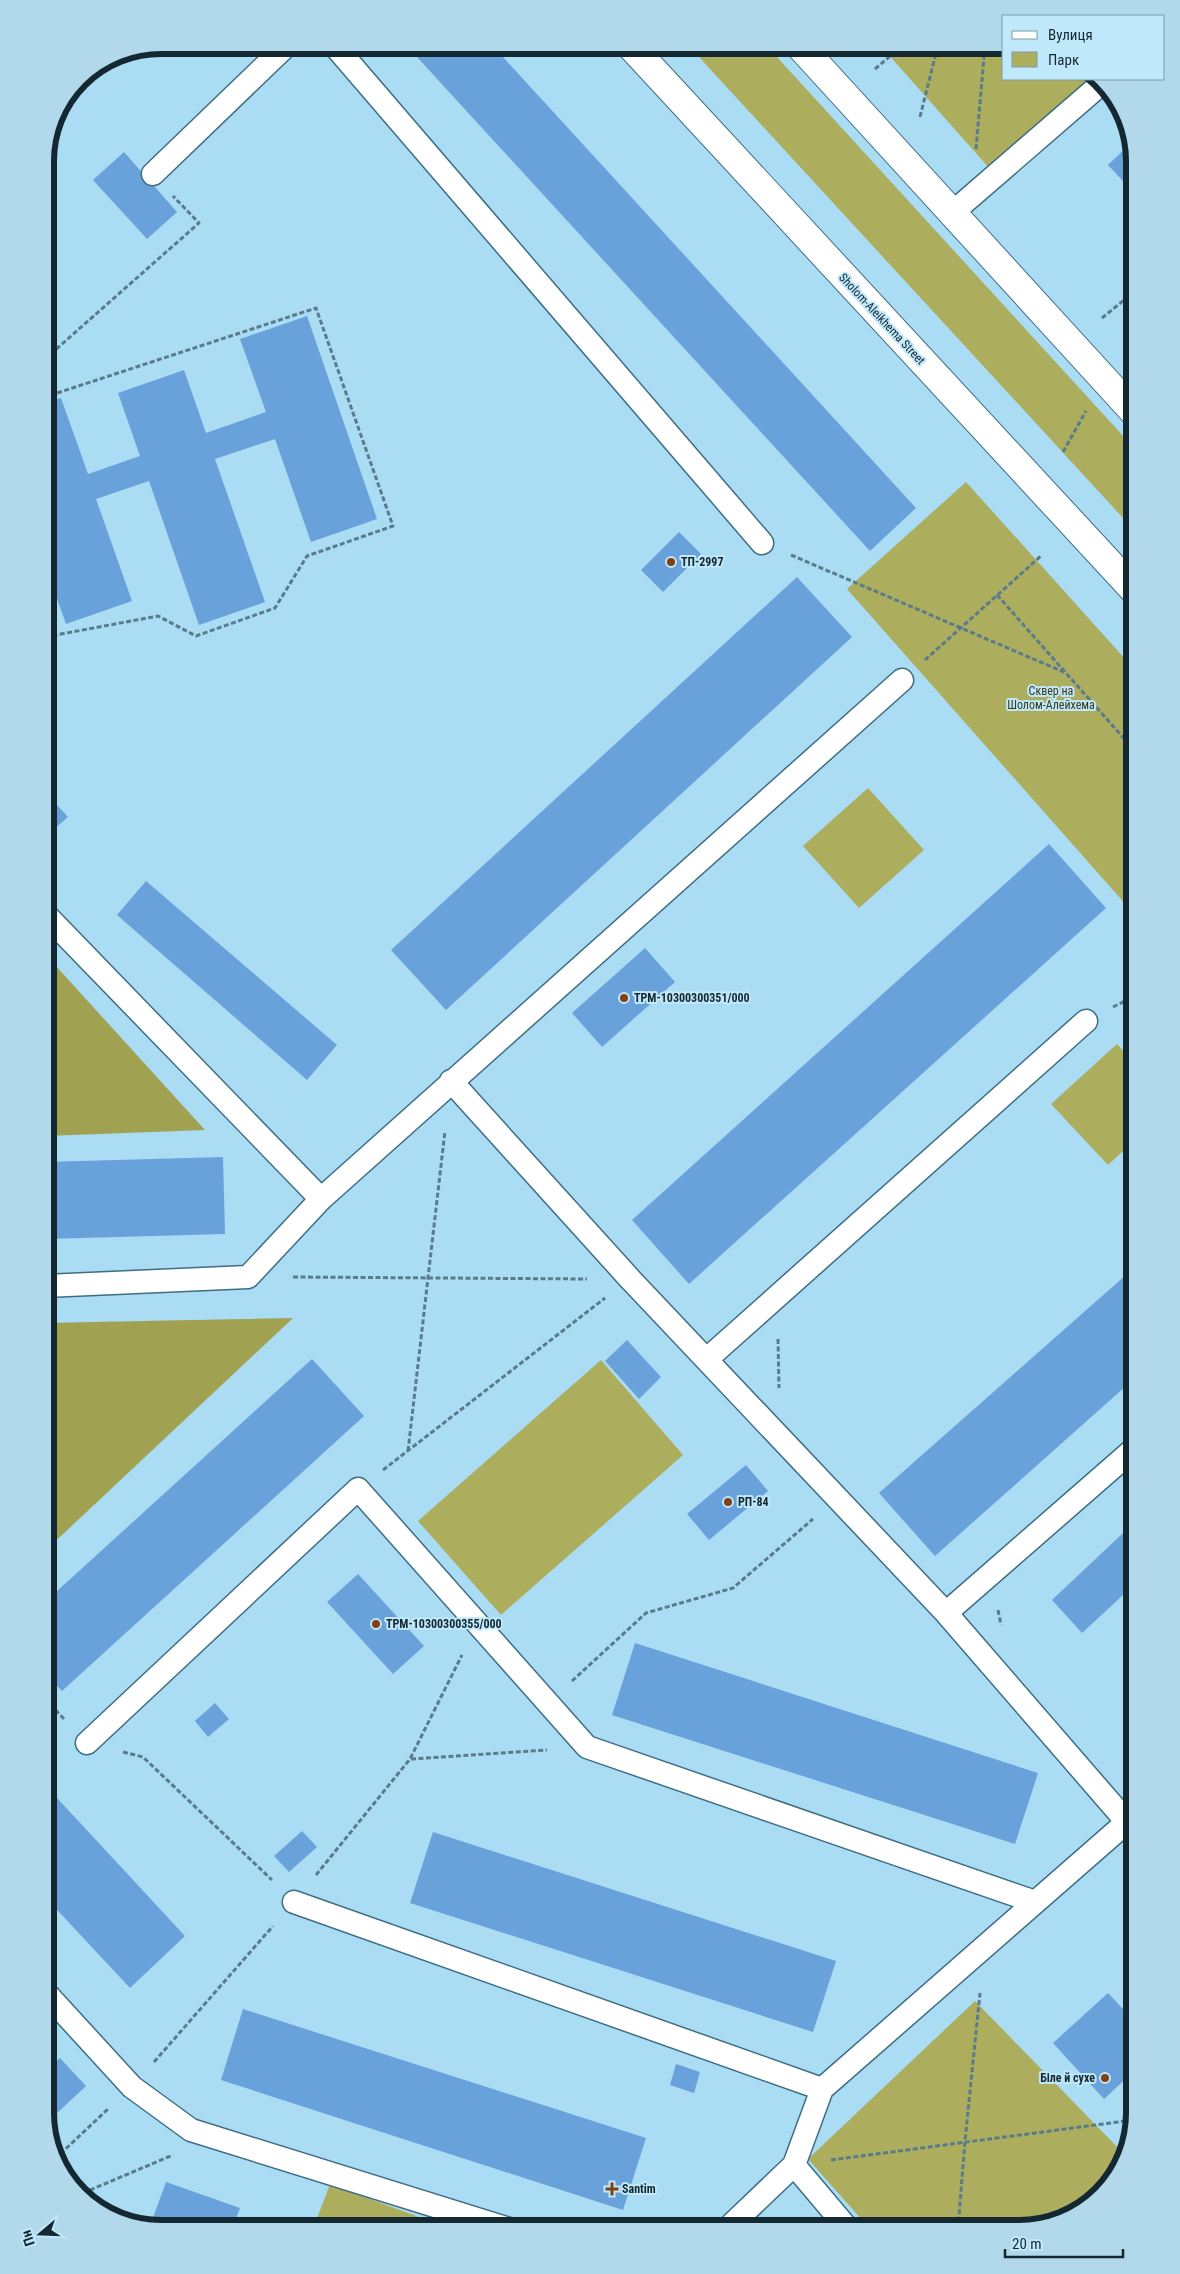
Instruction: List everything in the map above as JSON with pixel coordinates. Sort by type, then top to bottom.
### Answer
[{"type":"street","name":"Sholom-Aleikhema Street","points":[[638,54],[1126,581]]},
{"type":"street","points":[[807,54],[1126,403]]},
{"type":"lane","points":[[153,174],[278,54]]},
{"type":"lane","points":[[342,54],[762,543]]},
{"type":"lane","points":[[952,213],[1097,87]]},
{"type":"lane","points":[[54,1286],[248,1277],[322,1199],[451,1081],[902,680]]},
{"type":"lane","points":[[54,924],[322,1199]]},
{"type":"lane","points":[[707,1359],[1086,1021]]},
{"type":"lane","points":[[451,1081],[630,1279],[946,1613],[1126,1818]]},
{"type":"lane","points":[[946,1613],[1126,1456]]},
{"type":"lane","points":[[87,1743],[358,1489],[587,1747],[1035,1902]]},
{"type":"lane","points":[[736,2220],[794,2166],[822,2089],[1035,1902],[1126,1828]]},
{"type":"lane","points":[[294,1902],[822,2089]]},
{"type":"lane","points":[[54,2002],[132,2087],[191,2130],[480,2220]]},
{"type":"lane","points":[[794,2166],[840,2220]]},
{"type":"path","points":[[876,69],[893,54]]},
{"type":"path","points":[[920,117],[936,54]]},
{"type":"path","points":[[976,158],[984,54]]},
{"type":"path","points":[[54,351],[199,223],[153,174]]},
{"type":"path","points":[[1102,318],[1126,298]]},
{"type":"path","points":[[54,393],[316,308],[392,526],[307,556],[275,608],[196,636],[158,616],[54,635]]},
{"type":"path","points":[[1063,452],[1086,410]]},
{"type":"path","points":[[762,543],[1066,673]]},
{"type":"path","points":[[902,680],[1042,555]]},
{"type":"path","points":[[997,595],[1126,741]]},
{"type":"path","points":[[408,1451],[451,1081]]},
{"type":"path","points":[[248,1277],[630,1279]]},
{"type":"path","points":[[358,1489],[630,1279]]},
{"type":"path","points":[[777,1296],[780,1436]]},
{"type":"path","points":[[548,1704],[646,1614],[733,1588],[838,1498]]},
{"type":"path","points":[[54,1708],[87,1743],[143,1756],[294,1902]]},
{"type":"path","points":[[410,1759],[587,1747]]},
{"type":"path","points":[[959,2220],[964,2141],[985,1946]]},
{"type":"path","points":[[794,2166],[964,2141],[1126,2121]]},
{"type":"path","points":[[88,2191],[215,2138]]},
{"type":"green space","points":[[696,54],[774,54],[1126,439],[1126,521]]},
{"type":"green space","points":[[888,54],[1002,54],[1002,80],[1089,80],[990,169]]},
{"type":"green space","name":"Сквер на Шолом-Алейхема","points":[[966,482],[1126,660],[1126,905],[847,589]]},
{"type":"green space","points":[[868,788],[924,850],[859,908],[803,846]]},
{"type":"green space","points":[[1117,1044],[1126,1054],[1126,1148],[1108,1165],[1051,1104]]},
{"type":"green space","points":[[601,1360],[683,1455],[501,1615],[418,1521]]},
{"type":"green space","points":[[975,2001],[1120,2150],[1108,2173],[1095,2189],[1073,2206],[1053,2215],[1019,2220],[862,2220],[808,2159]]},
{"type":"green space","points":[[330,2184],[427,2220],[316,2220]]},
{"type":"shaded area","points":[[54,964],[205,1130],[54,1136]]},
{"type":"shaded area","points":[[293,1318],[54,1543],[54,1323]]},
{"type":"building","points":[[414,54],[500,54],[916,508],[870,551]]},
{"type":"building","points":[[1125,149],[1126,184],[1108,165]]},
{"type":"building","points":[[124,152],[177,212],[147,239],[93,180]]},
{"type":"building","points":[[307,316],[377,519],[311,542],[275,439],[215,459],[265,602],[199,625],[149,481],[96,499],[132,601],[66,624],[54,590],[54,400],[61,398],[88,474],[140,456],[118,393],[184,370],[206,433],[266,412],[240,339]]},
{"type":"building","name":"ТП-2997","points":[[679,532],[701,554],[663,592],[641,570]]},
{"type":"building","points":[[797,577],[852,637],[446,1010],[391,950]]},
{"type":"building","points":[[54,802],[68,817],[54,829]]},
{"type":"building","points":[[1049,844],[1106,908],[689,1284],[632,1220]]},
{"type":"building","points":[[146,881],[337,1045],[307,1080],[117,915]]},
{"type":"building","name":"ТРМ-10300300351/000","points":[[645,948],[675,982],[602,1047],[572,1013]]},
{"type":"building","points":[[223,1157],[225,1234],[54,1239],[54,1162]]},
{"type":"building","points":[[1126,1275],[1126,1386],[935,1556],[879,1493]]},
{"type":"building","points":[[627,1340],[661,1377],[639,1399],[605,1361]]},
{"type":"building","points":[[312,1359],[364,1416],[62,1691],[54,1683],[54,1594]]},
{"type":"building","name":"РП-84","points":[[746,1465],[768,1491],[709,1540],[687,1514]]},
{"type":"building","points":[[1123,1533],[1126,1536],[1126,1592],[1082,1633],[1052,1600]]},
{"type":"building","name":"ТРМ-10300300355/000","points":[[358,1574],[424,1646],[393,1674],[327,1602]]},
{"type":"building","points":[[635,1643],[1038,1773],[1015,1844],[612,1715]]},
{"type":"building","points":[[215,1703],[229,1719],[208,1737],[195,1721]]},
{"type":"building","points":[[54,1795],[185,1936],[130,1988],[54,1907]]},
{"type":"building","points":[[302,1831],[317,1847],[289,1872],[274,1856]]},
{"type":"building","points":[[433,1832],[836,1961],[813,2032],[410,1903]]},
{"type":"building","points":[[1108,1993],[1126,2012],[1126,2078],[1104,2099],[1053,2043]]},
{"type":"building","points":[[243,2009],[646,2138],[623,2210],[221,2080]]},
{"type":"building","points":[[60,2058],[86,2086],[56,2114],[54,2112],[54,2064]]},
{"type":"building","points":[[676,2064],[700,2072],[694,2093],[670,2085]]},
{"type":"building","points":[[166,2182],[240,2208],[235,2220],[152,2220]]},
{"type":"place","name":"ТП-2997","points":[[671,562]]},
{"type":"place","name":"ТРМ-10300300351/000","points":[[624,998]]},
{"type":"place","name":"РП-84","points":[[728,1502]]},
{"type":"place","name":"ТРМ-10300300355/000","points":[[376,1624]]},
{"type":"place","name":"Біле й сухе","points":[[1105,2078]]},
{"type":"place","name":"Santim","points":[[612,2189]]}]
